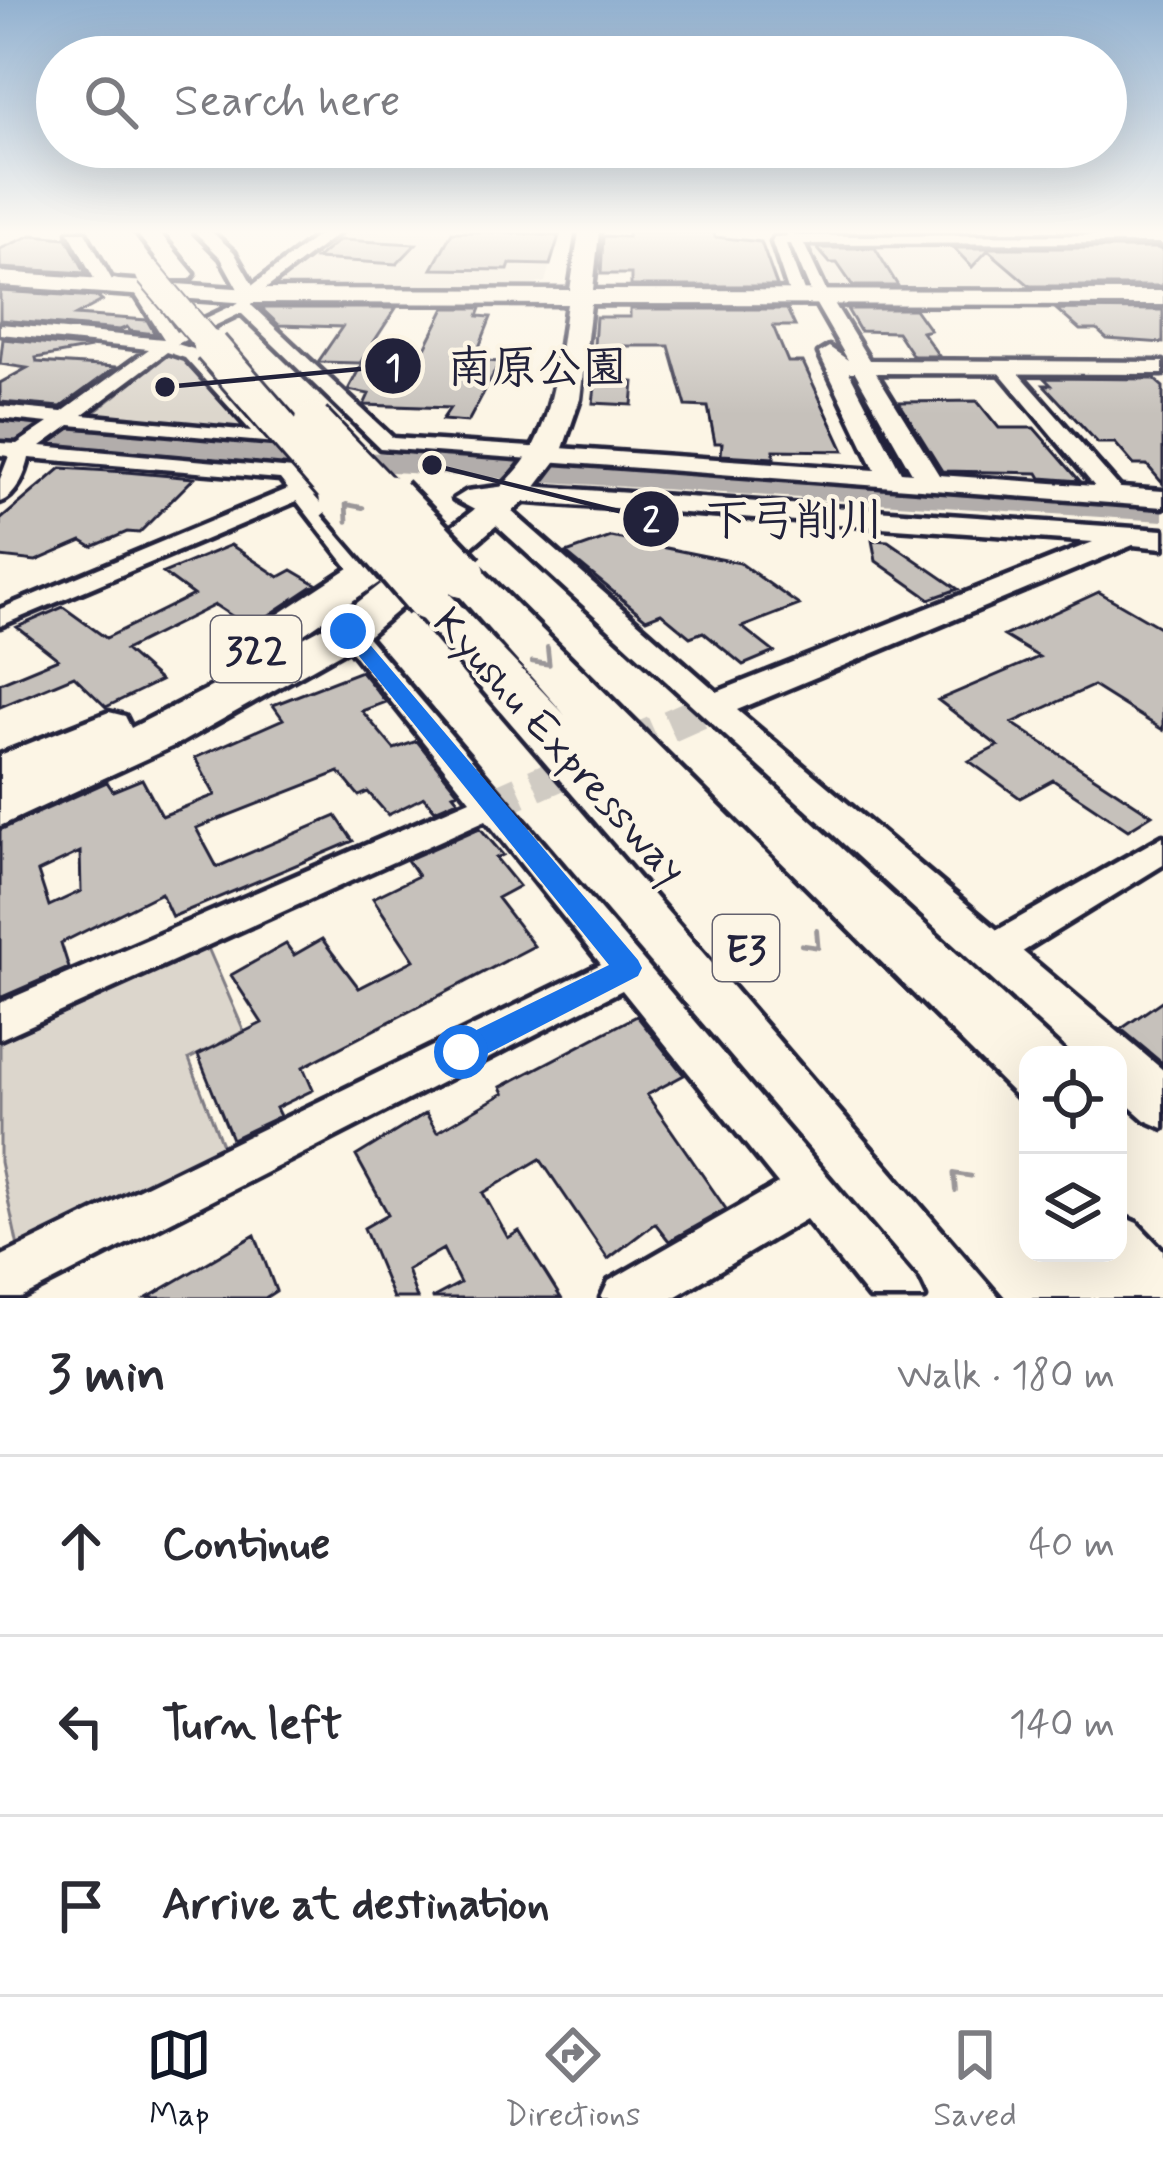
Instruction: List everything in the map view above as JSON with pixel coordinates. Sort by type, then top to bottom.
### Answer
[{"type":"highway","name":"Kyushu Expressway","points":[[169,293],[445,587],[1019,1161]]},
{"type":"highway","points":[[236,293],[1163,295]]},
{"type":"highway","points":[[242,293],[251,294]]},
{"type":"highway","points":[[510,478],[566,399],[569,293]]},
{"type":"highway","name":"322","points":[[0,774],[140,714],[275,638],[510,478]]},
{"type":"highway","name":"322","points":[[0,808],[166,731],[348,631],[510,478]]},
{"type":"highway","name":"Kyushu Expressway","points":[[445,587],[1064,1298]]},
{"type":"highway","points":[[1115,1262],[1149,1298]]},
{"type":"street","points":[[159,293],[169,343]]},
{"type":"street","points":[[10,451],[63,421],[169,343],[251,294],[387,444],[510,478],[1148,538],[1163,552]]},
{"type":"street","points":[[809,295],[837,366],[893,481]]},
{"type":"street","points":[[809,295],[862,366],[932,484]]},
{"type":"street","points":[[0,329],[169,343],[191,353],[268,439],[0,412]]},
{"type":"street","points":[[837,366],[1161,370]]},
{"type":"street","points":[[1005,368],[1114,495]]},
{"type":"street","points":[[10,451],[286,473],[367,575]]},
{"type":"street","points":[[0,495],[16,471],[10,451]]},
{"type":"street","points":[[510,478],[893,481],[1163,499]]},
{"type":"street","points":[[510,478],[712,707],[1099,1046]]},
{"type":"street","points":[[0,618],[300,492]]},
{"type":"street","points":[[712,707],[1148,538]]},
{"type":"street","points":[[348,631],[899,1298]]},
{"type":"street","points":[[0,1021],[490,805]]},
{"type":"street","points":[[993,951],[1163,849]]},
{"type":"street","points":[[0,1283],[628,968]]},
{"type":"street","points":[[1127,1071],[1163,1103]]},
{"type":"street","points":[[626,1298],[810,1191]]},
{"type":"shaded area","points":[[165,346],[191,354],[269,439],[63,421]]},
{"type":"shaded area","points":[[208,948],[244,1031],[189,1059],[226,1155],[22,1266],[0,1162],[0,1042]]},
{"type":"building","points":[[0,293],[97,297],[102,301],[76,315],[147,320],[155,334],[127,327],[0,320]]},
{"type":"building","points":[[261,308],[396,308],[360,363],[318,362],[342,327],[279,325]]},
{"type":"building","points":[[445,308],[481,308],[478,316],[491,317],[474,360],[500,362],[468,422],[442,420],[450,408],[364,405],[369,394],[348,390],[367,354],[421,356]]},
{"type":"building","points":[[630,309],[787,309],[795,326],[773,326],[788,362],[803,362],[844,451],[774,450],[774,458],[721,455],[722,443],[715,443],[708,407],[686,406],[669,346],[622,346],[622,381],[634,382],[632,405],[593,403],[600,346],[594,346],[596,317],[630,317]]},
{"type":"building","points":[[847,309],[915,309],[930,330],[922,332],[939,356],[913,356],[897,332],[860,331]]},
{"type":"building","points":[[1056,309],[1163,310],[1163,343],[1107,339],[1097,330],[1080,330]]},
{"type":"building","points":[[3,339],[91,348],[36,358],[37,362],[116,367],[61,407],[0,402],[0,383],[27,368],[0,364]]},
{"type":"building","points":[[1044,378],[1154,379],[1163,387],[1163,484],[1147,465],[1134,465],[1115,443],[1098,443],[1044,385],[1051,385]]},
{"type":"building","points":[[977,401],[999,428],[1034,428],[1080,481],[1041,478],[1038,473],[942,471],[899,402]]},
{"type":"building","points":[[61,468],[194,478],[139,533],[127,532],[92,547],[82,541],[36,561],[0,557],[0,520]]},
{"type":"building","points":[[611,537],[740,563],[799,605],[742,627],[774,652],[743,665],[703,632],[690,637],[661,613],[646,619],[566,553]]},
{"type":"building","points":[[872,540],[888,541],[958,589],[930,599],[876,561]]},
{"type":"building","points":[[231,545],[279,577],[292,570],[316,584],[250,628],[215,605],[125,650],[160,681],[106,707],[74,676],[0,707],[0,683],[58,659],[17,627],[63,607],[106,638],[193,595],[163,573]]},
{"type":"building","points":[[1099,592],[1163,629],[1163,730],[1093,686],[1012,723],[1152,815],[1128,830],[1053,780],[1020,798],[969,761],[998,746],[938,700],[1039,657],[1004,636]]},
{"type":"building","points":[[361,671],[386,702],[362,711],[394,749],[417,741],[458,792],[453,794],[458,800],[435,810],[424,797],[388,815],[368,792],[359,796],[339,772],[196,828],[217,867],[336,816],[353,841],[172,917],[161,893],[61,943],[69,968],[0,998],[0,830],[107,782],[113,791],[142,779],[162,816],[215,795],[195,758],[283,719],[273,705]],"holes":[[[80,852],[81,891],[49,906],[38,872]]]},
{"type":"building","points":[[480,828],[503,855],[496,858],[519,886],[497,898],[534,946],[303,1067],[313,1090],[276,1108],[280,1116],[232,1139],[198,1055],[262,1023],[231,975],[286,944],[294,955],[322,939],[359,988],[414,960],[373,898],[418,876],[407,860]]},
{"type":"building","points":[[1163,1000],[1163,1064],[1121,1029]]},
{"type":"building","points":[[637,1016],[684,1075],[647,1095],[726,1209],[669,1241],[655,1223],[608,1259],[540,1159],[483,1193],[508,1238],[519,1231],[561,1298],[432,1298],[460,1283],[443,1249],[407,1270],[417,1298],[393,1298],[364,1228],[388,1214],[356,1156],[426,1113],[437,1132],[504,1093],[501,1087]]},
{"type":"building","points":[[255,1235],[276,1291],[265,1298],[147,1298]]},
{"type":"waterway","points":[[808,293],[840,350]]},
{"type":"waterway","points":[[839,347],[922,496]]},
{"type":"waterway","points":[[59,438],[172,349]]},
{"type":"waterway","points":[[0,431],[250,454],[1163,511]]},
{"type":"tunnel","points":[[490,805],[712,707]]},
{"type":"place","name":"南原公園","points":[[165,387]]},
{"type":"place","name":"下弓削川","points":[[432,465]]},
{"type":"route","points":[[348,631],[628,968],[461,1052]]}]
